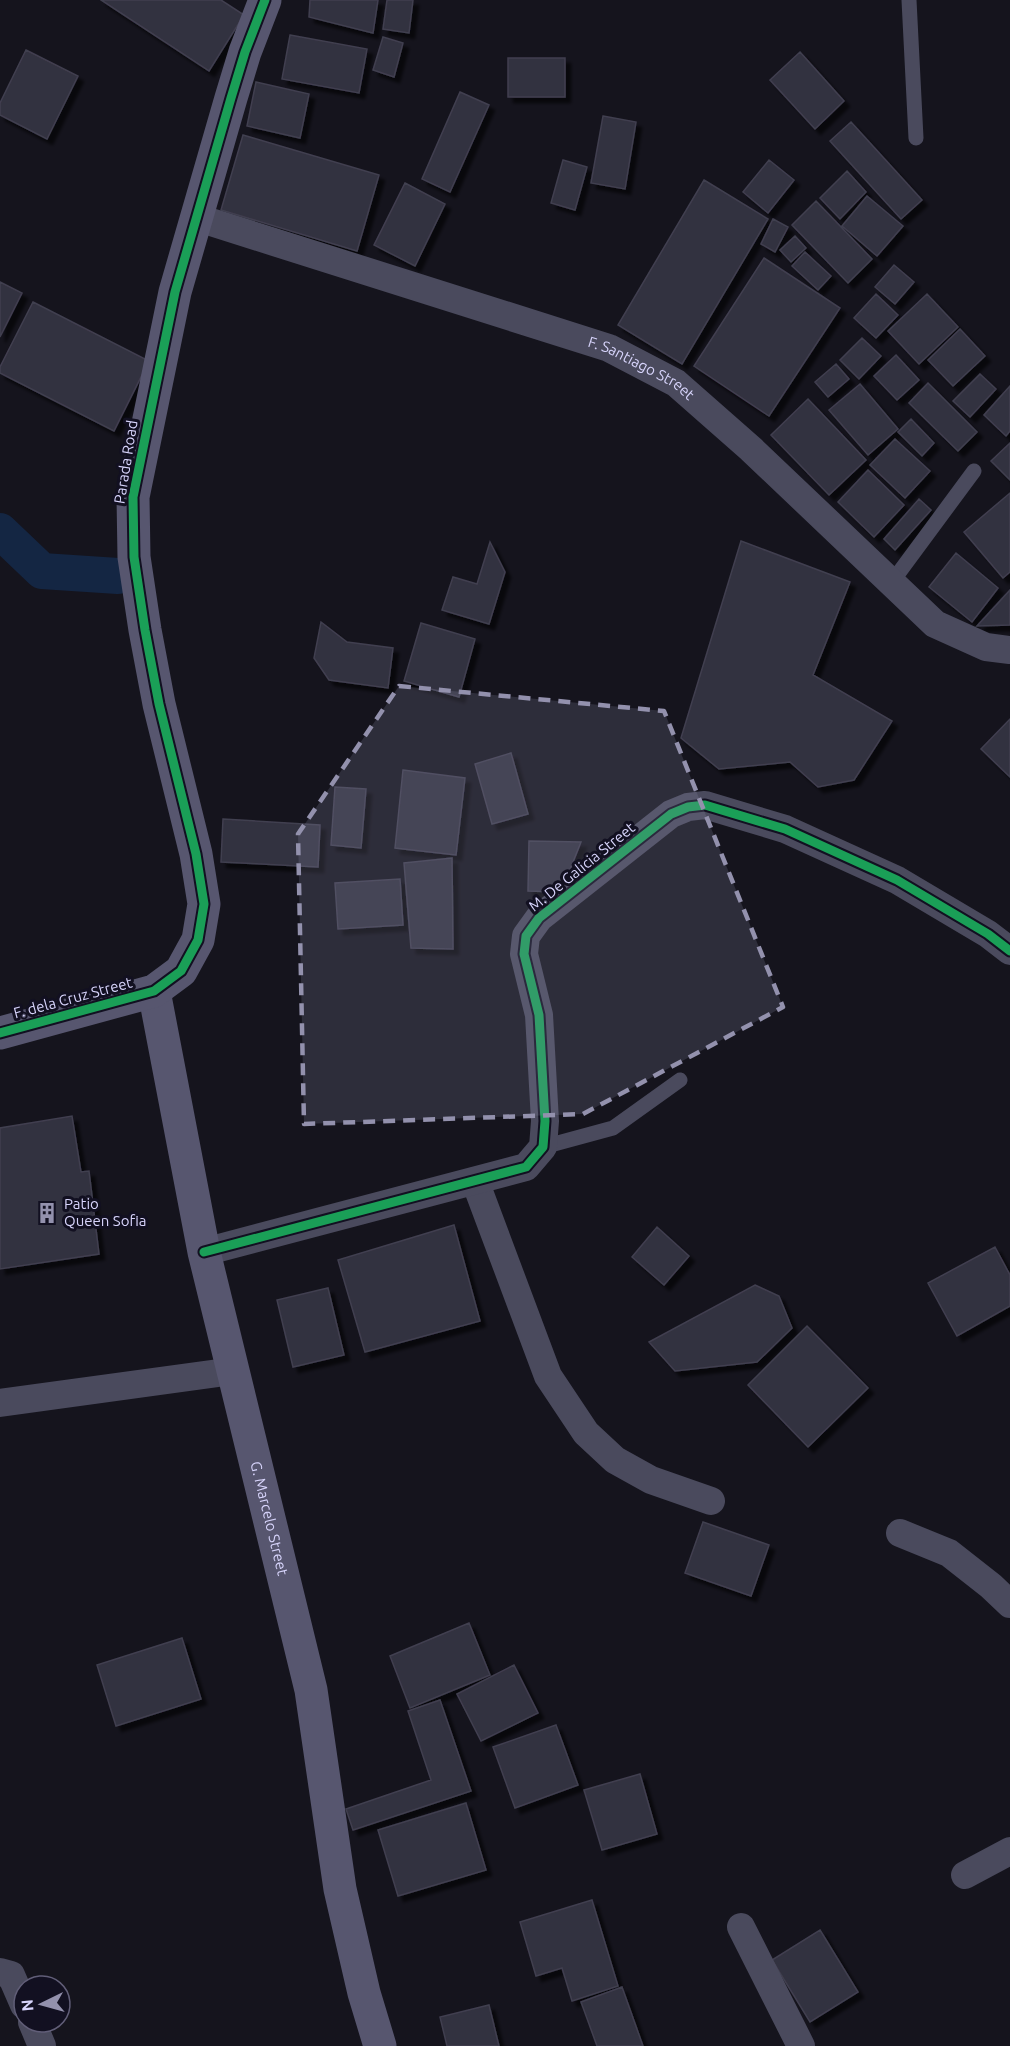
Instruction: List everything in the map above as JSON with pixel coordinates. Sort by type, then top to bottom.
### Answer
[{"type":"street","name":"Parada Road","points":[[154,991],[181,971],[198,940],[204,904],[196,854],[159,704],[145,630],[134,557],[133,497],[175,292],[195,217],[245,52],[265,0]]},
{"type":"street","name":"F. Santiago Street","points":[[195,217],[609,348],[676,383],[751,449],[935,624],[986,647],[1010,650]]},
{"type":"street","name":"M. De Galicia Street","points":[[543,1147],[545,1121],[539,1015],[525,954],[526,936],[539,918],[671,814],[688,807],[705,805],[785,829],[897,880],[988,934],[1010,951]]},
{"type":"street","name":"F. dela Cruz Street","points":[[0,1033],[154,991]]},
{"type":"street","name":"G. Marcelo Street","points":[[154,991],[204,1252],[311,1690],[340,1889],[364,1993],[380,2046]]},
{"type":"street","points":[[204,1252],[526,1167],[543,1147]]},
{"type":"street","points":[[475,1181],[548,1376],[586,1433],[615,1460],[651,1480],[711,1501]]},
{"type":"street","points":[[0,1403],[233,1371]]},
{"type":"street","points":[[900,1533],[949,1553],[1010,1604]]},
{"type":"street","points":[[965,1875],[1010,1851]]},
{"type":"street","points":[[741,1928],[801,2046]]},
{"type":"street","points":[[0,1972],[10,1975],[12,1979]]},
{"type":"lane","points":[[909,0],[916,138]]},
{"type":"lane","points":[[892,582],[974,471]]},
{"type":"lane","points":[[543,1147],[613,1128],[680,1080]]},
{"type":"highlighted area","points":[[399,686],[664,711],[783,1007],[583,1114],[304,1124],[298,834]]},
{"type":"building","points":[[101,0],[221,0],[244,15],[209,71]]},
{"type":"building","points":[[310,0],[378,0],[373,33],[309,17]]},
{"type":"building","points":[[387,0],[413,0],[409,33],[383,29]]},
{"type":"building","points":[[290,35],[367,49],[359,93],[282,79]]},
{"type":"building","points":[[383,37],[403,43],[394,77],[373,70]]},
{"type":"building","points":[[26,50],[78,76],[47,139],[0,115],[0,103]]},
{"type":"building","points":[[800,52],[844,101],[815,129],[770,80]]},
{"type":"building","points":[[508,58],[565,58],[565,97],[508,97]]},
{"type":"building","points":[[256,82],[309,94],[300,138],[247,126]]},
{"type":"building","points":[[460,92],[489,105],[450,192],[422,179]]},
{"type":"building","points":[[603,116],[636,122],[625,189],[591,183]]},
{"type":"building","points":[[851,122],[922,200],[901,219],[830,141]]},
{"type":"building","points":[[243,135],[379,175],[357,251],[221,210]]},
{"type":"building","points":[[563,160],[587,167],[575,210],[551,203]]},
{"type":"building","points":[[769,160],[794,180],[768,213],[743,192]]},
{"type":"building","points":[[847,171],[866,192],[840,219],[820,198]]},
{"type":"building","points":[[704,180],[768,219],[682,364],[618,325]]},
{"type":"building","points":[[405,183],[445,204],[415,266],[374,245]]},
{"type":"building","points":[[867,196],[903,226],[877,256],[842,226]]},
{"type":"building","points":[[816,201],[872,259],[848,283],[792,225]]},
{"type":"building","points":[[773,219],[788,227],[775,252],[761,244]]},
{"type":"building","points":[[795,236],[806,248],[791,262],[780,250]]},
{"type":"building","points":[[805,252],[831,276],[818,290],[792,266]]},
{"type":"building","points":[[764,258],[840,308],[769,416],[694,366]]},
{"type":"building","points":[[894,265],[914,282],[895,304],[875,287]]},
{"type":"building","points":[[0,282],[22,293],[0,337]]},
{"type":"building","points":[[876,294],[898,315],[876,338],[854,318]]},
{"type":"building","points":[[927,294],[958,327],[919,364],[888,331]]},
{"type":"building","points":[[33,302],[149,361],[114,431],[0,373],[0,367]]},
{"type":"building","points":[[960,329],[985,356],[953,386],[928,360]]},
{"type":"building","points":[[862,338],[881,356],[859,379],[840,360]]},
{"type":"building","points":[[896,355],[919,380],[897,400],[874,376]]},
{"type":"building","points":[[836,364],[849,379],[828,397],[815,382]]},
{"type":"building","points":[[980,374],[996,389],[970,417],[953,401]]},
{"type":"building","points":[[928,383],[977,432],[958,451],[909,403]]},
{"type":"building","points":[[860,384],[898,429],[868,455],[829,410]]},
{"type":"building","points":[[1010,386],[1010,431],[1006,436],[984,415]]},
{"type":"building","points":[[808,399],[866,460],[829,495],[771,435]]},
{"type":"building","points":[[911,419],[934,443],[922,456],[898,432]]},
{"type":"building","points":[[895,439],[930,471],[905,498],[870,465]]},
{"type":"building","points":[[1010,443],[1010,480],[991,461]]},
{"type":"building","points":[[868,470],[904,505],[874,537],[838,502]]},
{"type":"building","points":[[1010,493],[1010,572],[1003,578],[964,532]]},
{"type":"building","points":[[919,499],[931,510],[895,550],[884,539]]},
{"type":"building","points":[[741,541],[850,582],[813,675],[892,721],[854,780],[818,787],[790,762],[719,769],[681,738]]},
{"type":"building","points":[[490,542],[505,572],[489,624],[442,610],[453,577],[477,584]]},
{"type":"building","points":[[956,553],[998,588],[972,622],[929,587]]},
{"type":"building","points":[[1010,590],[1010,625],[977,626]]},
{"type":"building","points":[[321,622],[347,642],[393,648],[388,688],[329,680],[314,658]]},
{"type":"building","points":[[421,623],[475,639],[459,697],[404,681]]},
{"type":"building","points":[[1010,719],[1010,777],[981,749]]},
{"type":"building","points":[[511,753],[528,814],[492,824],[475,764]]},
{"type":"building","points":[[403,770],[465,778],[456,855],[395,848]]},
{"type":"building","points":[[335,787],[366,789],[361,848],[331,845]]},
{"type":"building","points":[[223,819],[320,825],[318,867],[221,862]]},
{"type":"building","points":[[529,841],[581,842],[561,892],[528,891]]},
{"type":"building","points":[[452,858],[453,949],[411,948],[404,863]]},
{"type":"building","points":[[400,879],[403,925],[338,929],[335,883]]},
{"type":"building","name":"Patio Queen Sofia","points":[[72,1116],[81,1172],[89,1171],[99,1254],[0,1269],[0,1128]]},
{"type":"building","points":[[454,1225],[480,1321],[365,1352],[338,1260]]},
{"type":"building","points":[[657,1227],[689,1256],[664,1285],[632,1257]]},
{"type":"building","points":[[995,1247],[1010,1275],[1010,1306],[957,1336],[928,1283]]},
{"type":"building","points":[[755,1285],[779,1296],[792,1328],[757,1362],[675,1371],[649,1342]]},
{"type":"building","points":[[328,1288],[344,1355],[293,1367],[277,1300]]},
{"type":"building","points":[[807,1326],[868,1388],[808,1447],[748,1385]]},
{"type":"building","points":[[703,1522],[769,1545],[751,1596],[685,1573]]},
{"type":"building","points":[[469,1623],[490,1675],[410,1708],[390,1656]]},
{"type":"building","points":[[182,1638],[201,1699],[116,1726],[97,1665]]},
{"type":"building","points":[[514,1665],[538,1713],[481,1741],[457,1694]]},
{"type":"building","points":[[440,1700],[471,1791],[353,1830],[346,1809],[431,1780],[408,1711]]},
{"type":"building","points":[[556,1725],[578,1785],[515,1808],[493,1747]]},
{"type":"building","points":[[640,1774],[657,1834],[602,1850],[584,1790]]},
{"type":"building","points":[[466,1803],[486,1870],[398,1896],[378,1830]]},
{"type":"building","points":[[592,1900],[618,1986],[572,2001],[562,1968],[536,1976],[520,1922]]},
{"type":"building","points":[[820,1930],[858,1992],[810,2022],[772,1960]]},
{"type":"building","points":[[622,1987],[643,2046],[597,2046],[581,2002]]},
{"type":"building","points":[[489,2005],[499,2046],[447,2046],[440,2017]]},
{"type":"waterway","points":[[0,531],[42,571],[118,576]]},
{"type":"cycle path","points":[[0,1033],[154,991],[181,971],[198,940],[204,904],[196,854],[159,704],[145,630],[134,557],[133,497],[175,292],[245,52],[265,0]]},
{"type":"cycle path","points":[[204,1252],[526,1167],[543,1147],[545,1121],[539,1015],[524,954],[526,936],[539,918],[671,814],[688,807],[705,805],[785,829],[897,880],[988,934],[1010,951]]},
{"type":"place","name":"Patio Queen Sofia","points":[[47,1213]]}]
